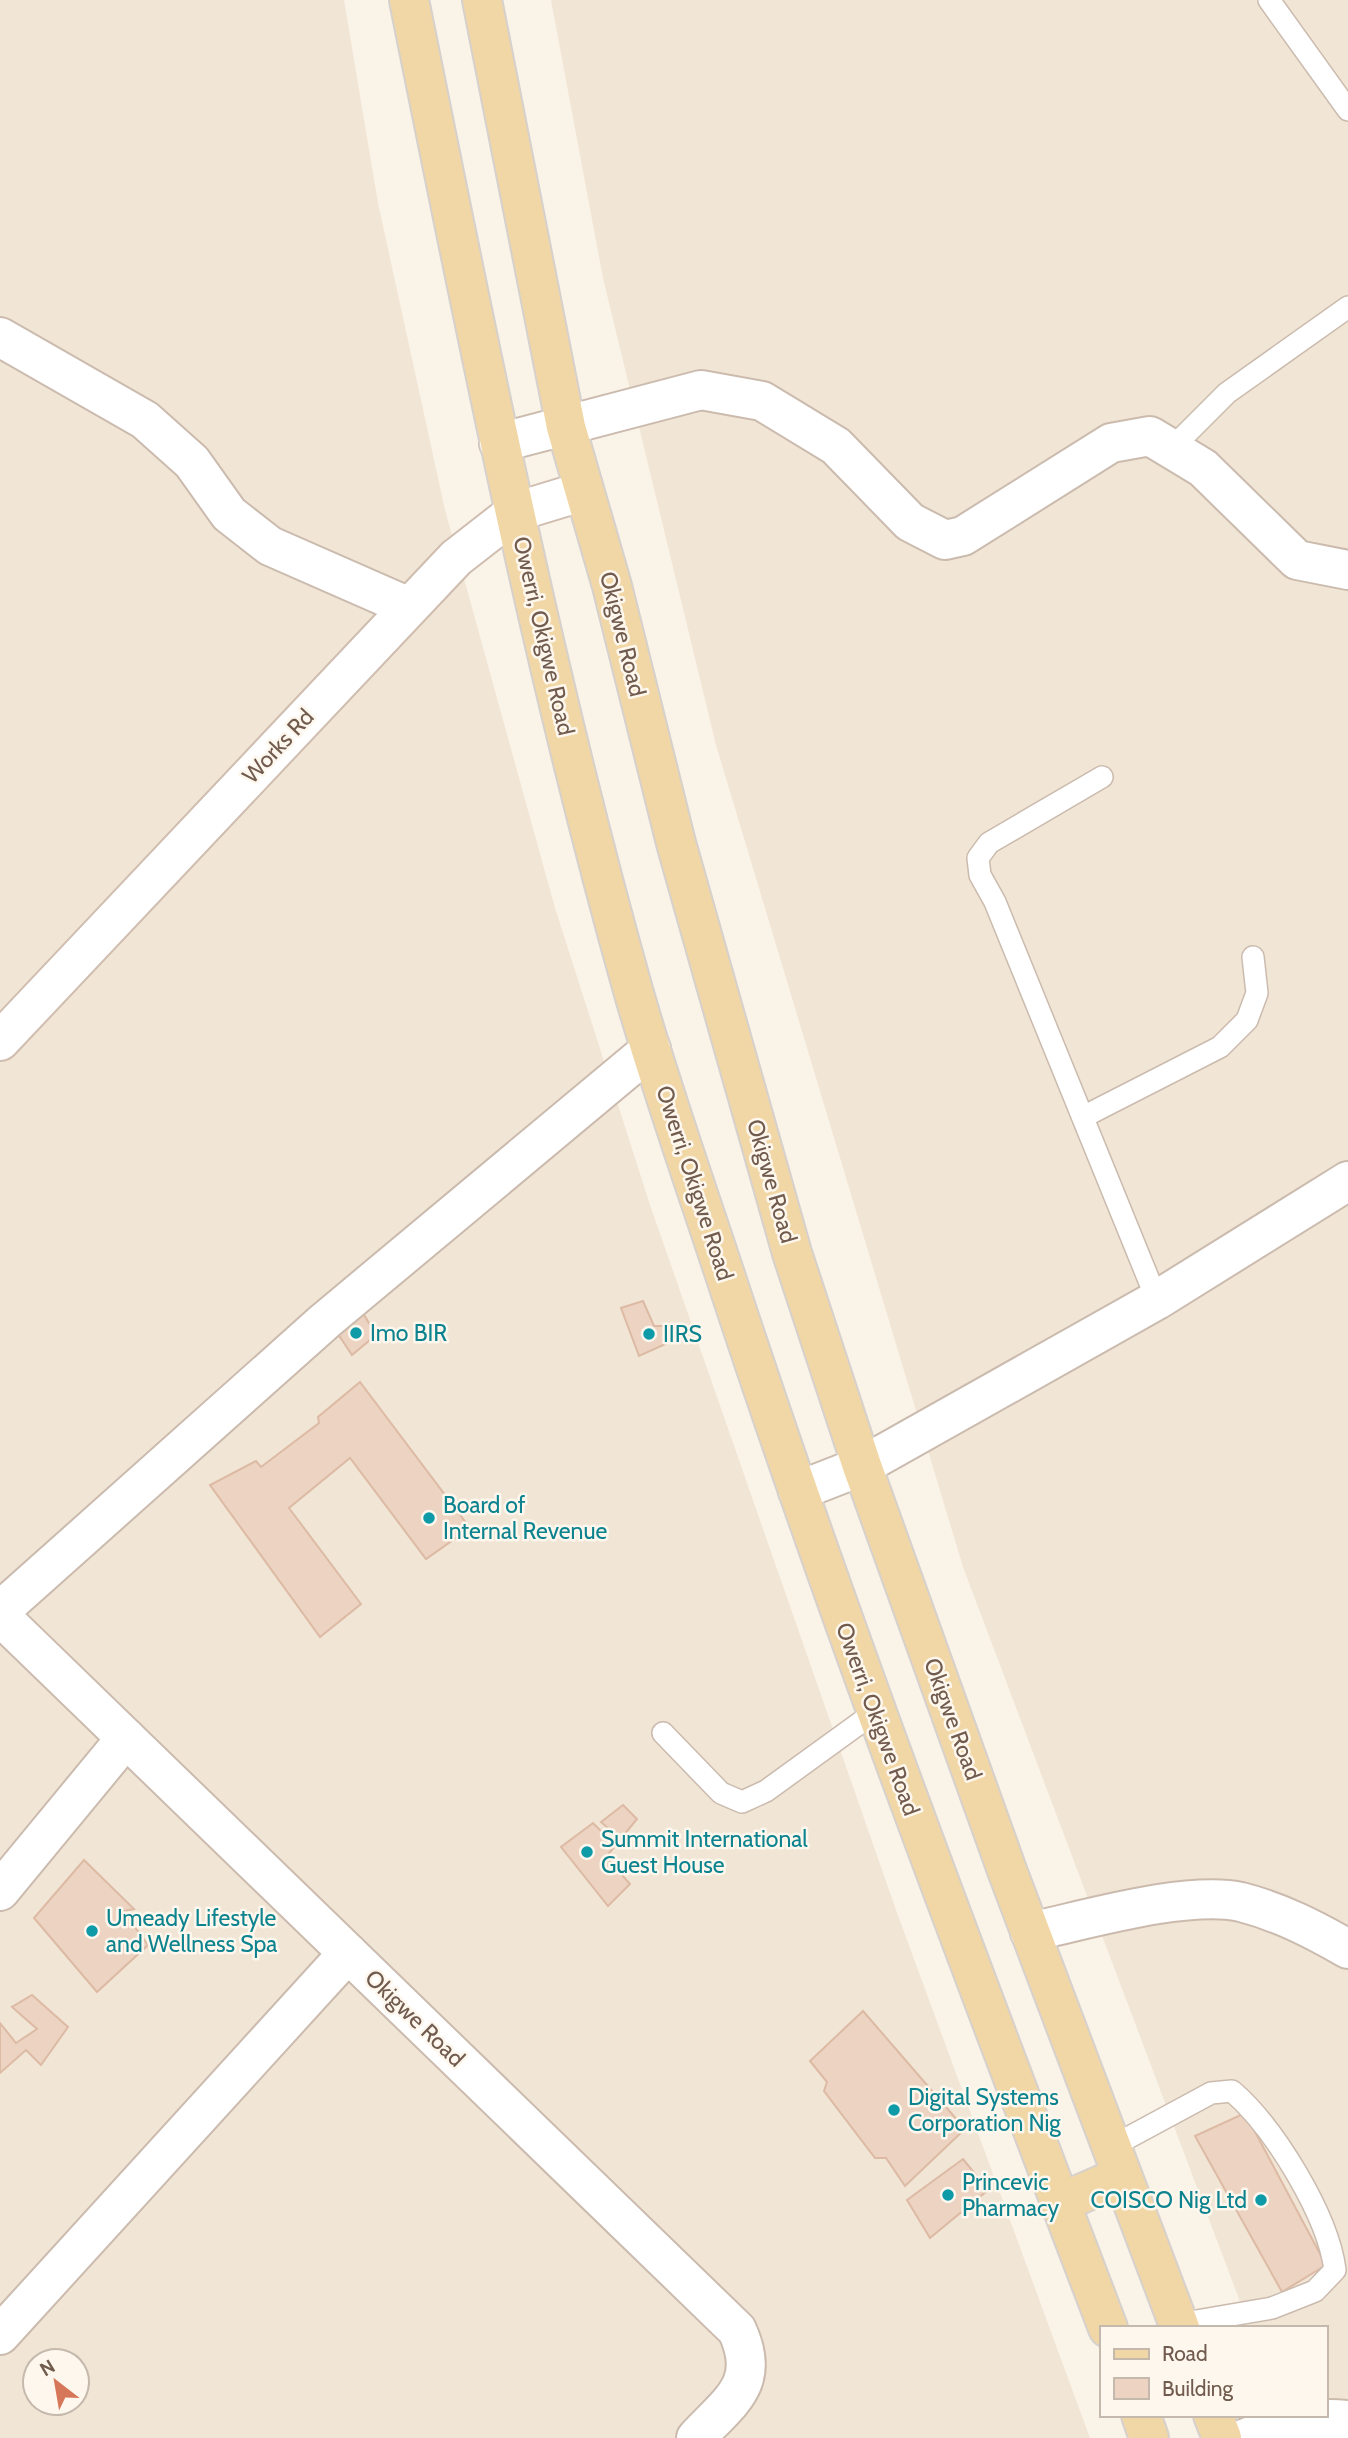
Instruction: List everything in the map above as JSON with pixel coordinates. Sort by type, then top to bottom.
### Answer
[{"type":"main road","name":"Owerri, Okigwe Road","points":[[409,0],[499,443],[571,754],[651,1049],[798,1491],[876,1712],[1107,2326]]},
{"type":"main road","name":"Okigwe Road","points":[[482,0],[566,427],[612,586],[676,843],[792,1253],[862,1466],[1031,1932],[1179,2326]]},
{"type":"main road","points":[[1060,2203],[1117,2162]]},
{"type":"main road","points":[[1142,2417],[1149,2438]]},
{"type":"main road","points":[[1214,2417],[1222,2438]]},
{"type":"street","points":[[0,337],[145,420],[191,462],[229,513],[270,546],[408,607]]},
{"type":"street","points":[[499,443],[701,390],[762,401],[836,446],[911,522],[945,540],[963,536],[1111,443],[1150,436],[1203,468],[1297,560],[1348,570]]},
{"type":"street","name":"Works Rd","points":[[0,1041],[456,558],[515,512],[584,491]]},
{"type":"street","points":[[0,1614],[325,1321],[651,1049]]},
{"type":"street","points":[[798,1491],[862,1466],[1157,1300],[1348,1181]]},
{"type":"street","name":"Okigwe Road","points":[[0,1614],[737,2330],[748,2353],[743,2387],[696,2438]]},
{"type":"street","points":[[0,1891],[127,1738]]},
{"type":"street","points":[[1031,1932],[1172,1902],[1238,1902],[1295,1919],[1348,1949]]},
{"type":"street","points":[[0,2335],[348,1952]]},
{"type":"street","points":[[1245,2438],[1300,2420],[1328,2417],[1348,2420]]},
{"type":"lane","points":[[1269,0],[1348,110]]},
{"type":"lane","points":[[1171,449],[1227,393],[1348,307]]},
{"type":"lane","points":[[1102,778],[989,843],[978,858],[980,875],[995,902],[1157,1300]]},
{"type":"lane","points":[[1083,1117],[1220,1047],[1247,1020],[1257,993],[1253,957]]},
{"type":"lane","points":[[663,1733],[721,1793],[742,1802],[766,1791],[876,1712]]},
{"type":"lane","points":[[1117,2162],[1211,2093],[1232,2091],[1253,2109],[1277,2143],[1332,2245],[1335,2270],[1315,2291],[1272,2308],[1179,2326]]},
{"type":"shaded area","points":[[0,0],[344,0],[378,203],[445,510],[555,908],[650,1205],[896,1910],[1090,2438],[0,2438]]},
{"type":"shaded area","points":[[551,0],[1348,0],[1348,2438],[1327,2417],[1327,2326],[1249,2326],[963,1567],[716,745],[603,278]]},
{"type":"building","name":"IIRS","points":[[643,1301],[654,1326],[664,1326],[670,1342],[639,1356],[621,1308]]},
{"type":"building","name":"Imo BIR","points":[[363,1313],[376,1335],[352,1355],[336,1331]]},
{"type":"building","name":"Board of Internal Revenue","points":[[360,1382],[470,1528],[426,1559],[350,1458],[289,1508],[361,1604],[320,1637],[210,1485],[256,1461],[261,1467],[319,1423],[318,1417]]},
{"type":"building","name":"Summit International Guest House","points":[[623,1805],[637,1819],[606,1857],[630,1884],[608,1906],[561,1847],[593,1823],[604,1834],[609,1829],[601,1822]]},
{"type":"building","name":"Umeady Lifestyle and Wellness Spa","points":[[84,1860],[134,1909],[123,1911],[148,1945],[97,1992],[34,1918]]},
{"type":"building","points":[[32,1995],[68,2027],[41,2065],[26,2050],[0,2073],[0,2023],[16,2043],[37,2029],[12,2007]]},
{"type":"building","name":"Digital Systems Corporation Nig","points":[[863,2011],[965,2129],[905,2186],[886,2158],[875,2158],[824,2091],[827,2082],[810,2061]]},
{"type":"building","name":"COISCO Nig Ltd","points":[[1245,2113],[1326,2265],[1282,2292],[1195,2136]]},
{"type":"building","name":"Princevic Pharmacy","points":[[963,2159],[988,2190],[930,2238],[907,2200]]},
{"type":"place","name":"Imo BIR","points":[[356,1333]]},
{"type":"place","name":"IIRS","points":[[649,1334]]},
{"type":"place","name":"Board of Internal Revenue","points":[[429,1518]]},
{"type":"place","name":"Summit International Guest House","points":[[587,1852]]},
{"type":"place","name":"Umeady Lifestyle and Wellness Spa","points":[[92,1931]]},
{"type":"place","name":"Digital Systems Corporation Nig","points":[[894,2110]]},
{"type":"place","name":"Princevic Pharmacy","points":[[948,2195]]},
{"type":"place","name":"COISCO Nig Ltd","points":[[1261,2200]]}]
